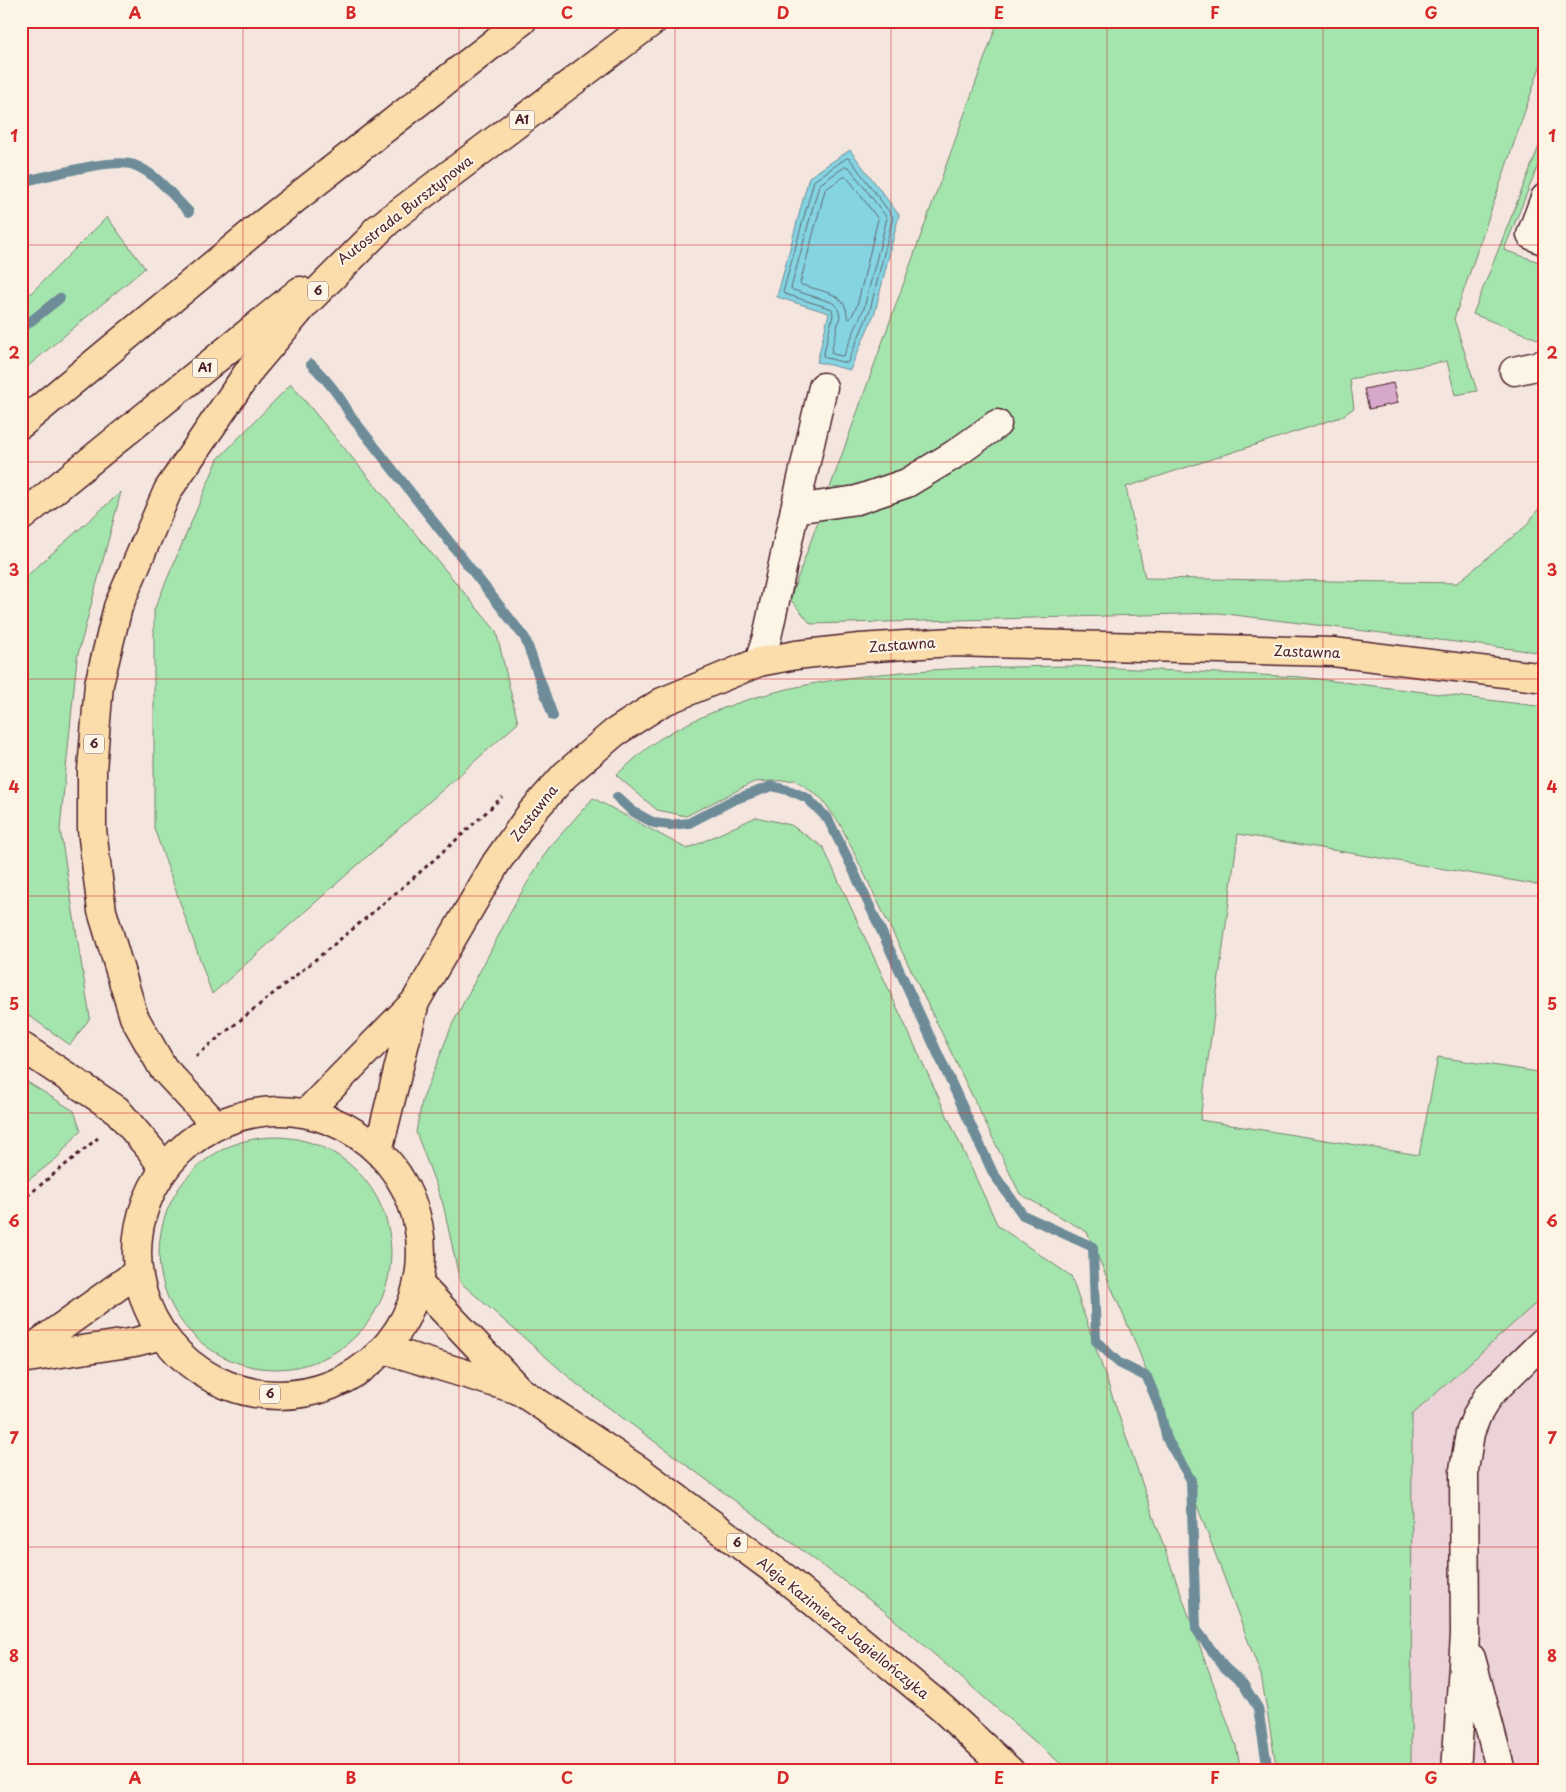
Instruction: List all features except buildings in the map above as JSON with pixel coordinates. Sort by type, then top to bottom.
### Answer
[{"type":"main road","points":[[21,424],[259,227],[522,21]]},
{"type":"main road","name":"Autostrada Bursztynowa","points":[[21,517],[390,219],[653,21]]},
{"type":"main road","name":"6","points":[[216,1125],[163,1068],[134,1017],[102,911],[92,830],[92,770],[99,684],[118,607],[168,490],[251,368],[305,304],[390,219]]},
{"type":"main road","name":"Zastawna","points":[[306,1113],[415,1002],[496,863],[532,812],[565,775],[614,733],[662,702],[760,662],[796,655],[860,648],[952,642],[1333,652],[1545,678]]},
{"type":"main road","name":"Zastawna","points":[[378,1151],[415,1002]]},
{"type":"main road","points":[[21,1046],[117,1110],[151,1150],[164,1169]]},
{"type":"main road","name":"6","points":[[260,1112],[306,1113],[345,1127],[378,1151],[401,1179],[415,1212],[421,1248],[418,1284],[405,1319],[384,1349],[356,1372],[323,1388],[288,1395],[252,1393],[218,1381],[188,1362],[163,1335],[147,1305],[138,1272],[138,1236],[146,1201],[164,1169],[188,1144],[216,1125],[260,1112]]},
{"type":"main road","points":[[21,1358],[138,1272]]},
{"type":"main road","name":"Aleja Kazimierza Jagiellończyka","points":[[418,1284],[520,1390],[640,1471],[785,1578],[943,1709],[1010,1771]]},
{"type":"main road","points":[[21,1358],[135,1342],[163,1335]]},
{"type":"main road","name":"Aleja Kazimierza Jagiellończyka","points":[[384,1349],[520,1390]]},
{"type":"lane","points":[[1545,198],[1531,235],[1545,241]]},
{"type":"lane","points":[[1514,372],[1545,364]]},
{"type":"lane","points":[[760,662],[823,387]]},
{"type":"lane","points":[[794,509],[858,500],[907,482],[955,454],[997,424]]},
{"type":"lane","points":[[1456,1771],[1465,1635],[1464,1470],[1470,1433],[1477,1415],[1490,1395],[1545,1340]]},
{"type":"lane","points":[[1465,1635],[1501,1771]]},
{"type":"path","points":[[193,1058],[384,902],[474,824],[507,791]]},
{"type":"path","points":[[21,1201],[101,1136]]},
{"type":"shaded area","points":[[1545,1295],[1545,1771],[1411,1771],[1412,1415]]},
{"type":"green space","points":[[998,21],[1545,21],[1545,52],[1454,319],[1477,391],[1455,395],[1447,361],[1350,379],[1354,408],[1341,417],[1126,487],[1145,578],[1457,583],[1526,526],[1545,500],[1545,653],[1218,613],[811,624],[790,599]]},
{"type":"green space","points":[[1545,131],[1545,148],[1504,250],[1545,264],[1545,342],[1473,314]]},
{"type":"green space","points":[[107,217],[145,268],[21,372],[21,303]]},
{"type":"green space","points":[[291,384],[496,631],[518,723],[212,994],[154,828],[154,610],[218,459]]},
{"type":"green space","points":[[121,492],[77,658],[60,829],[90,1018],[70,1045],[21,1010],[21,581]]},
{"type":"green space","points":[[1074,666],[1301,677],[1545,707],[1545,886],[1238,834],[1200,1120],[1419,1155],[1438,1057],[1545,1073],[1545,1295],[1412,1415],[1411,1771],[1277,1771],[1261,1675],[1136,1344],[1087,1232],[1020,1194],[840,824],[822,799],[796,780],[754,782],[686,816],[657,810],[616,775],[663,737],[709,714],[758,697],[810,684],[863,676],[917,671]]},
{"type":"green space","points":[[593,798],[687,849],[756,817],[791,825],[823,847],[998,1226],[1071,1276],[1165,1550],[1236,1746],[1241,1771],[1069,1771],[883,1610],[578,1385],[460,1282],[443,1204],[416,1132],[422,1101],[452,1025],[517,900],[548,849]]},
{"type":"green space","points":[[21,1078],[74,1111],[81,1130],[57,1158],[21,1186]]},
{"type":"green space","points":[[264,1137],[286,1137],[320,1145],[330,1150],[349,1163],[365,1179],[383,1208],[389,1230],[391,1253],[389,1276],[383,1298],[372,1318],[349,1343],[320,1361],[286,1369],[264,1369],[230,1361],[220,1356],[201,1343],[185,1327],[167,1298],[159,1264],[159,1242],[167,1208],[172,1198],[185,1179],[201,1163],[230,1145]]},
{"type":"water","points":[[850,150],[899,215],[875,312],[850,370],[817,362],[829,313],[777,297],[809,177]]},
{"type":"waterway","points":[[21,182],[62,172],[124,163],[134,165],[150,173],[189,212]]},
{"type":"waterway","points":[[21,329],[60,298]]},
{"type":"waterway","points":[[311,364],[333,388],[350,415],[525,638],[553,716]]},
{"type":"waterway","points":[[617,797],[632,811],[654,823],[670,825],[689,823],[733,800],[772,786],[807,798],[828,819],[993,1173],[1023,1215],[1093,1247],[1096,1341],[1119,1363],[1147,1377],[1158,1404],[1167,1439],[1191,1480],[1196,1629],[1224,1667],[1243,1684],[1258,1708],[1268,1771]]}]
